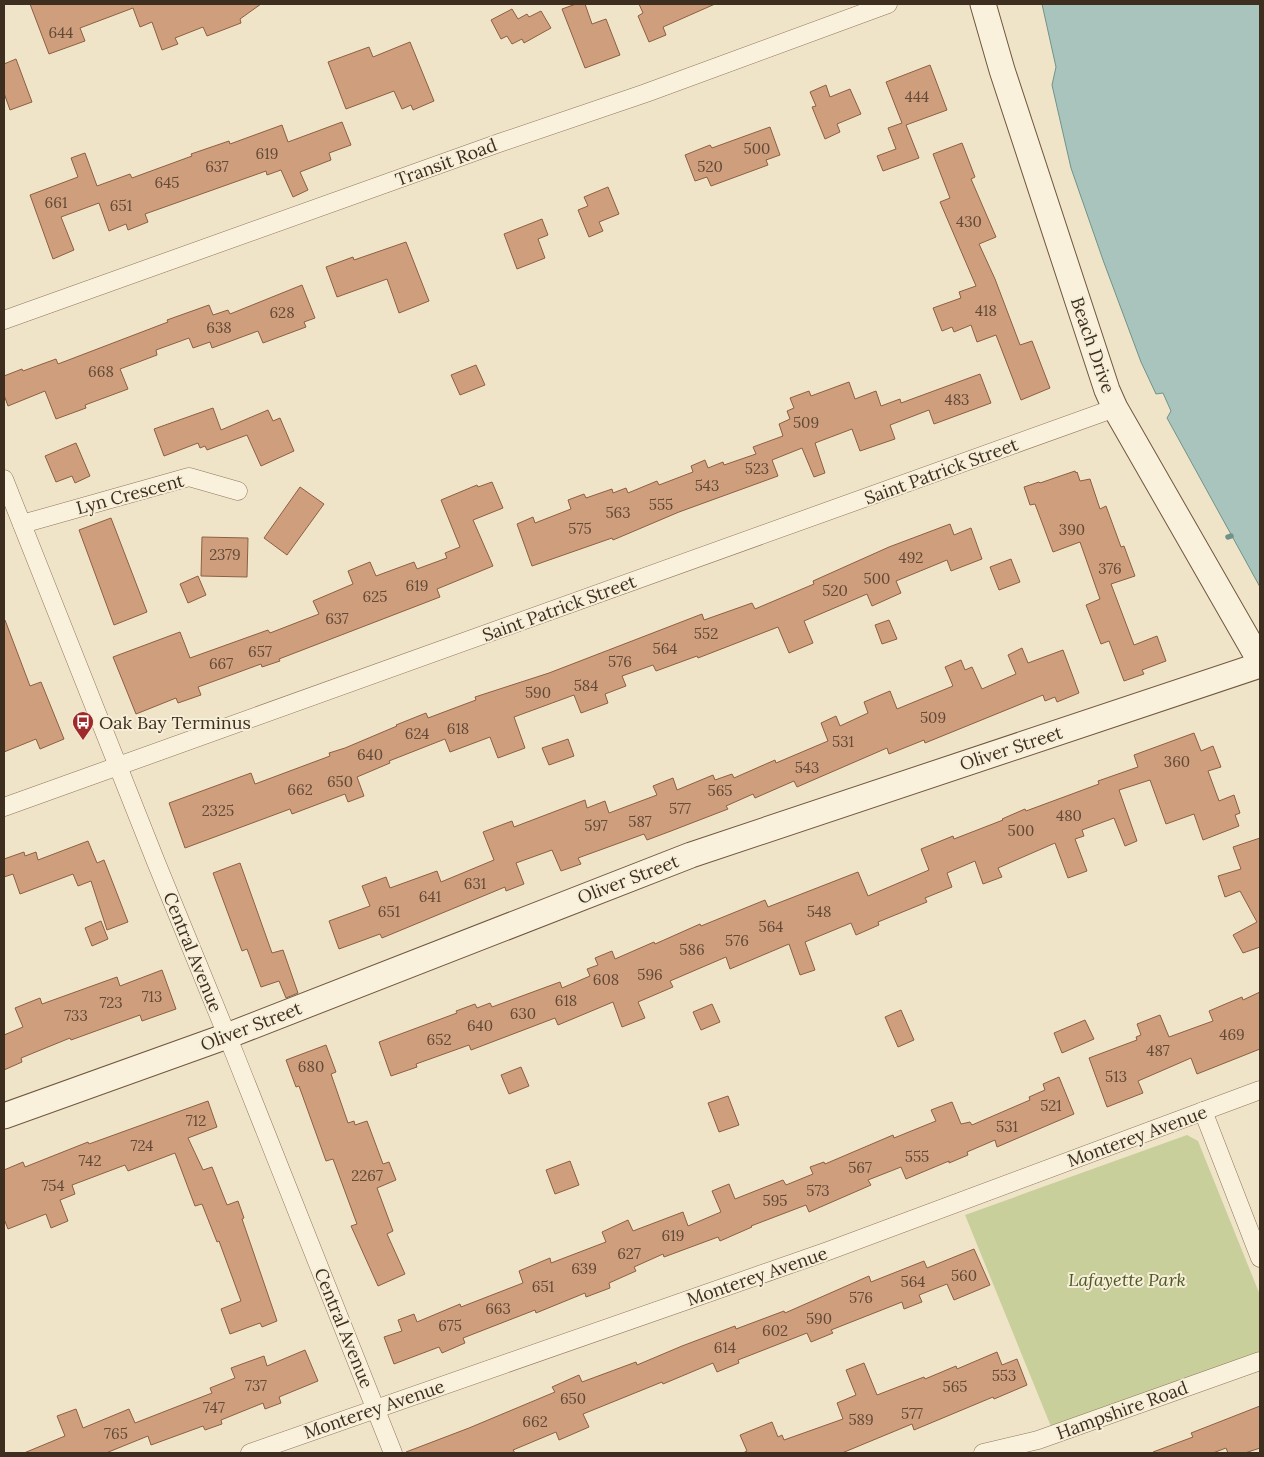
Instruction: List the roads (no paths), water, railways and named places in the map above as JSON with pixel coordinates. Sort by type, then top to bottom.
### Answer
[{"type":"street","name":"Transit Road","points":[[4,320],[490,146],[646,93],[888,4]]},
{"type":"street","name":"Beach Drive","points":[[983,4],[1002,70],[1107,390],[1115,408],[1260,663]]},
{"type":"street","name":"Saint Patrick Street","points":[[4,807],[1115,408]]},
{"type":"street","name":"Lyn Crescent","points":[[22,524],[189,477],[238,491]]},
{"type":"street","name":"Central Avenue","points":[[4,479],[393,1453]]},
{"type":"street","name":"Oliver Street","points":[[4,1116],[227,1036],[691,855],[1260,663]]},
{"type":"street","name":"Monterey Avenue","points":[[250,1453],[828,1251],[1260,1090]]},
{"type":"street","points":[[1203,1111],[1260,1258]]},
{"type":"street","name":"Hampshire Road","points":[[983,1453],[1038,1440],[1260,1361]]},
{"type":"water","points":[[1042,4],[1260,4],[1260,587],[1167,418],[1171,411],[1163,393],[1156,394],[1141,362],[1071,168],[1052,85],[1056,67]]},
{"type":"place","name":"Oak Bay Terminus","points":[[83,741]]},
{"type":"park label","name":"Lafayette Park","points":[[1127,1279]]}]
